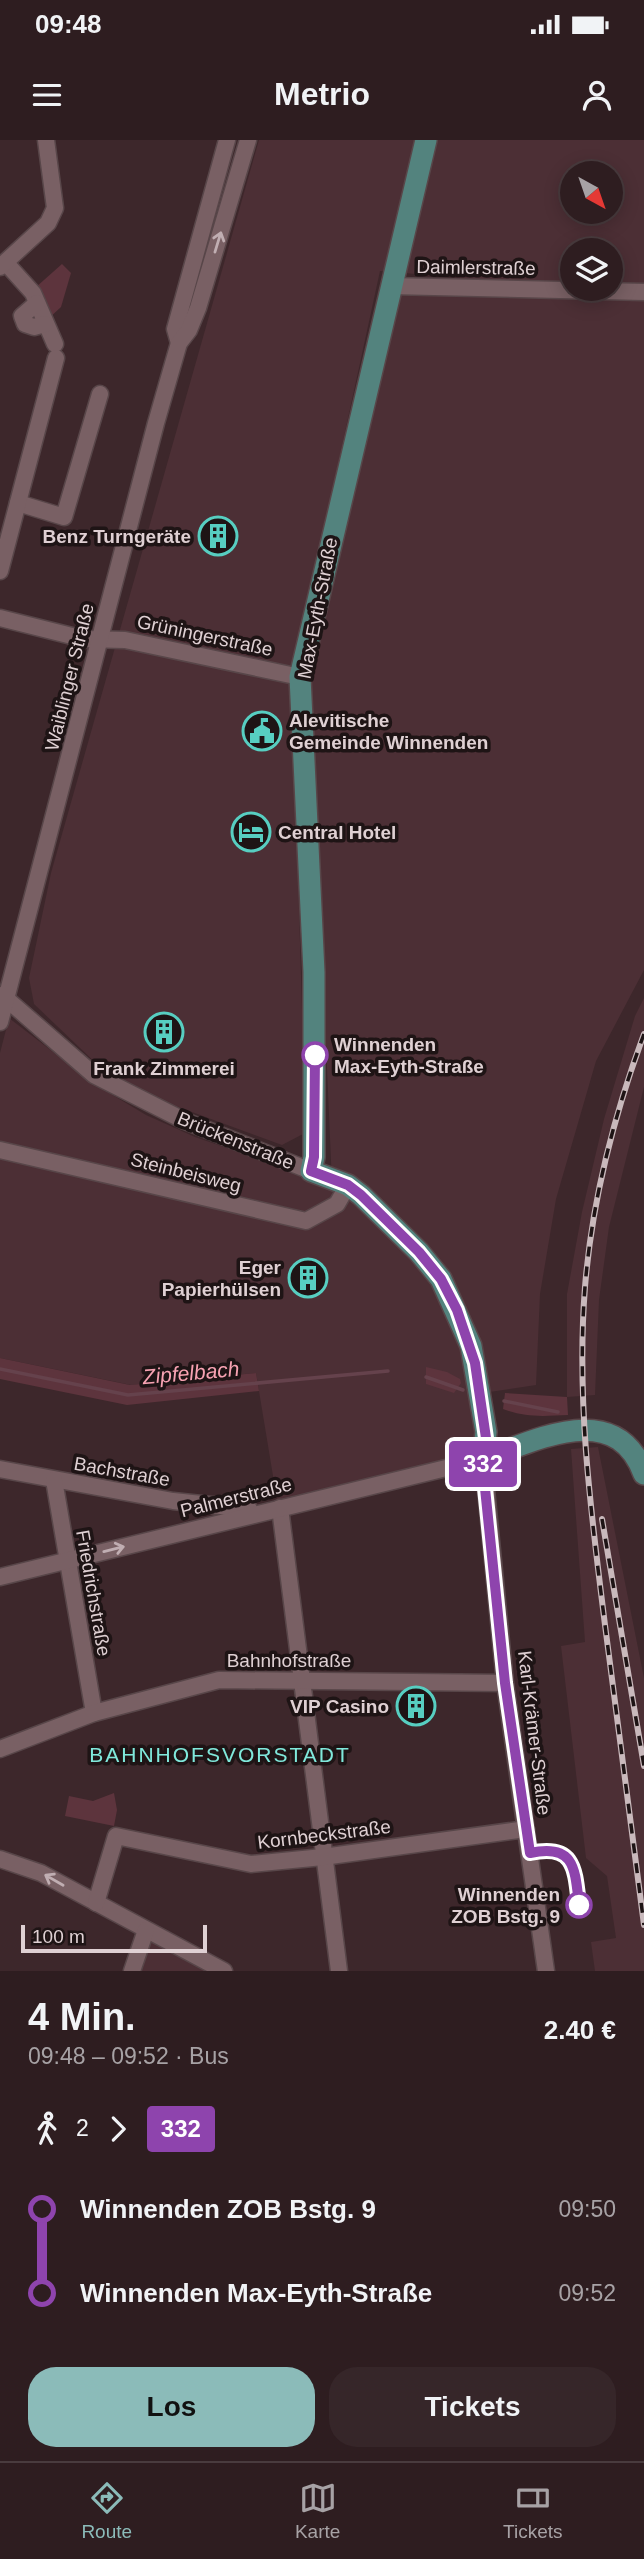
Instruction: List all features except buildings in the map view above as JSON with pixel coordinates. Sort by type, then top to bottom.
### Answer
[{"type":"main road","name":"Max-Eyth-Straße","points":[[311,1171],[314,1157],[316,1046],[300,677],[426,140]]},
{"type":"main road","name":"Brückenstraße","points":[[311,1171],[348,1185],[419,1252],[441,1279],[471,1346],[486,1438],[482,1459]]},
{"type":"main road","points":[[482,1459],[569,1432],[597,1430],[614,1434],[623,1440],[638,1459],[644,1474]]},
{"type":"street","points":[[0,572],[55,351],[45,324],[34,327],[25,324],[22,316],[37,303],[3,265],[48,223],[55,208],[46,140]]},
{"type":"street","name":"Waiblinger Straße","points":[[0,1022],[3,996],[100,640],[178,343],[176,329],[228,140]]},
{"type":"street","name":"Waiblinger Straße","points":[[178,343],[190,330],[198,308],[248,140]]},
{"type":"street","name":"Daimlerstraße","points":[[390,286],[644,292]]},
{"type":"street","points":[[18,503],[64,517],[100,394]]},
{"type":"street","name":"Grüningerstraße","points":[[0,618],[84,639],[125,640],[300,677]]},
{"type":"street","name":"Brückenstraße","points":[[3,996],[94,1076],[185,1121],[311,1171]]},
{"type":"street","name":"Steinbeisweg","points":[[0,1150],[306,1221],[338,1204],[348,1185]]},
{"type":"street","name":"Palmerstraße","points":[[0,1577],[482,1459]]},
{"type":"street","name":"Karl-Krämer-Straße","points":[[482,1459],[505,1683],[546,1971]]},
{"type":"street","name":"Bachstraße","points":[[0,1469],[220,1508],[280,1508]]},
{"type":"street","name":"Friedrichstraße","points":[[54,1480],[94,1713]]},
{"type":"street","points":[[280,1508],[339,1971]]},
{"type":"street","name":"Bahnhofstraße","points":[[0,1749],[94,1713],[219,1680],[505,1683]]},
{"type":"street","name":"Kornbeckstraße","points":[[96,1903],[114,1841],[230,1862],[276,1863],[526,1829]]},
{"type":"street","points":[[0,1859],[41,1873],[224,1971]]},
{"type":"street","points":[[132,1971],[146,1930]]},
{"type":"shaded area","points":[[259,140],[644,140],[644,295],[623,291],[623,238],[560,238],[560,286],[380,271],[292,676],[305,1109],[303,1134],[282,1145],[143,1094],[102,1069],[34,1004],[29,978],[51,873]]},
{"type":"shaded area","points":[[62,264],[71,273],[61,307],[48,319],[35,288]]},
{"type":"shaded area","points":[[397,295],[560,298],[560,301],[644,300],[644,970],[596,1061],[556,1199],[540,1294],[536,1385],[469,1395],[481,1456],[278,1506],[256,1373],[131,1385],[0,1358],[0,1053],[9,1018],[96,1085],[146,1115],[195,1137],[332,1184],[310,676]]},
{"type":"shaded area","points":[[644,998],[644,1087],[609,1227],[599,1300],[595,1395],[567,1397],[567,1294],[582,1212],[604,1119],[635,1016]]},
{"type":"shaded area","points":[[0,1358],[130,1385],[256,1373],[259,1391],[127,1405],[0,1379]]},
{"type":"shaded area","points":[[426,1367],[447,1372],[460,1379],[461,1383],[454,1393],[426,1384]]},
{"type":"shaded area","points":[[505,1393],[567,1397],[568,1415],[535,1416],[511,1412],[503,1409]]},
{"type":"shaded area","points":[[598,1447],[644,1678],[644,1971],[595,1971],[591,1942],[616,1938],[607,1876],[586,1858],[561,1646],[585,1642],[571,1449]]},
{"type":"shaded area","points":[[114,1793],[117,1810],[114,1826],[65,1816],[69,1796],[93,1801]]},
{"type":"shaded area","points":[[147,1936],[213,1971],[135,1971]]},
{"type":"waterway","name":"Zipfelbach","points":[[0,1369],[128,1395],[388,1371]]},
{"type":"waterway","name":"Zipfelbach","points":[[426,1377],[463,1390]]},
{"type":"waterway","name":"Zipfelbach","points":[[504,1401],[558,1412]]},
{"type":"railway","points":[[644,1034],[614,1127],[593,1222],[585,1287],[582,1372],[586,1456],[595,1541],[644,1925]]},
{"type":"railway","points":[[602,1519],[644,1766]]},
{"type":"bus line","name":"332","points":[[315,1055],[314,1157],[311,1171],[348,1185],[419,1252],[441,1279],[471,1346],[486,1432],[482,1459],[501,1622],[505,1683],[530,1853],[554,1849],[565,1855],[572,1863],[579,1905]]},
{"type":"place","name":"Benz Turngeräte","points":[[218,536]]},
{"type":"place","name":"Alevitische Gemeinde Winnenden","points":[[262,731]]},
{"type":"place","name":"Central Hotel","points":[[251,832]]},
{"type":"place","name":"Frank Zimmerei","points":[[164,1032]]},
{"type":"place","name":"Winnenden Max-Eyth-Straße","points":[[315,1055]]},
{"type":"place","name":"Eger Papierhülsen","points":[[308,1278]]},
{"type":"place","name":"VIP Casino","points":[[416,1706]]},
{"type":"place","name":"Winnenden ZOB Bstg. 9","points":[[579,1905]]},
{"type":"district","name":"BAHNHOFSVORSTADT","points":[[220,1755]]}]
